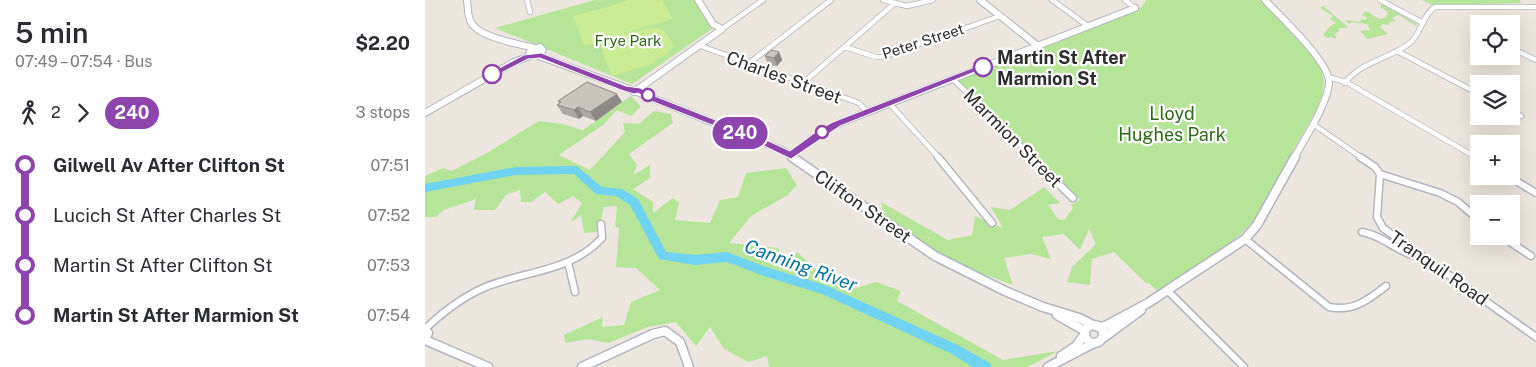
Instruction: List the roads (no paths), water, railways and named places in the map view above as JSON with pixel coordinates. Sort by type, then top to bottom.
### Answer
[{"type":"main road","name":"Clifton Street","points":[[467,0],[470,20],[476,27],[532,52],[634,90]]},
{"type":"main road","points":[[634,90],[722,29],[713,24],[698,0]]},
{"type":"main road","points":[[980,0],[1037,46]]},
{"type":"main road","points":[[1048,367],[1076,346],[1089,327],[1105,326],[1168,291],[1245,239],[1264,215],[1327,95],[1328,79],[1321,61],[1265,0]]},
{"type":"main road","points":[[791,156],[823,131],[867,112],[1135,8]]},
{"type":"main road","name":"Clifton Street","points":[[532,52],[541,48],[556,59],[761,141],[791,156],[935,256],[1043,307],[1079,318],[1096,327]]},
{"type":"main road","points":[[425,113],[532,52]]},
{"type":"main road","points":[[1048,367],[1099,342],[1148,303]]},
{"type":"main road","name":"Clifton Street","points":[[1043,307],[1085,333]]},
{"type":"main road","points":[[1096,327],[1103,332],[1103,338]]},
{"type":"main road","points":[[425,329],[428,333],[425,339],[488,367]]},
{"type":"main road","points":[[582,367],[653,334],[665,331],[680,342],[689,367]]},
{"type":"main road","points":[[1085,333],[1087,339],[1094,343]]},
{"type":"street","points":[[527,0],[530,12]]},
{"type":"street","points":[[722,29],[763,0]]},
{"type":"street","points":[[748,64],[831,0]]},
{"type":"street","points":[[883,0],[917,5],[933,0]]},
{"type":"street","points":[[1052,0],[1088,26]]},
{"type":"street","points":[[1125,0],[1135,8]]},
{"type":"street","points":[[1379,0],[1423,24]]},
{"type":"street","points":[[803,83],[895,3]]},
{"type":"street","points":[[1344,82],[1350,76],[1410,43],[1431,9],[1536,7]]},
{"type":"street","name":"Peter Street","points":[[845,47],[876,57],[883,57],[1000,16]]},
{"type":"street","name":"Charles Street","points":[[698,45],[859,104],[867,112]]},
{"type":"street","points":[[1397,51],[1470,89]]},
{"type":"street","points":[[1520,52],[1536,60]]},
{"type":"street","name":"Marmion Street","points":[[953,79],[1073,198]]},
{"type":"street","points":[[1328,79],[1344,82],[1352,86],[1470,154]]},
{"type":"street","points":[[890,104],[922,140],[927,143],[992,223]]},
{"type":"street","points":[[1313,124],[1375,166],[1380,174],[1440,193],[1458,202],[1470,212]]},
{"type":"street","name":"Tranquil Road","points":[[1380,174],[1377,217],[1389,233],[1536,337]]},
{"type":"street","points":[[1520,183],[1536,193]]},
{"type":"street","points":[[425,329],[450,305],[469,294],[490,285],[568,262],[596,247],[603,238],[601,224]]},
{"type":"street","points":[[1362,232],[1371,232],[1405,255],[1415,256],[1418,253]]},
{"type":"street","points":[[1245,239],[1329,307],[1342,310],[1354,308],[1386,286]]},
{"type":"street","points":[[1514,245],[1531,256]]},
{"type":"street","points":[[568,262],[575,292]]},
{"type":"street","points":[[1168,291],[1244,367]]},
{"type":"waterway","name":"Canning River","points":[[425,188],[516,171],[576,170],[600,191],[618,192],[634,202],[663,256],[695,260],[727,257],[825,290],[954,349],[985,367]]},
{"type":"place","name":"Martin St After Marmion St","points":[[983,67]]},
{"type":"park label","name":"Frye Park","points":[[628,40]]},
{"type":"park label","name":"Lloyd Hughes Park","points":[[1172,123]]}]
